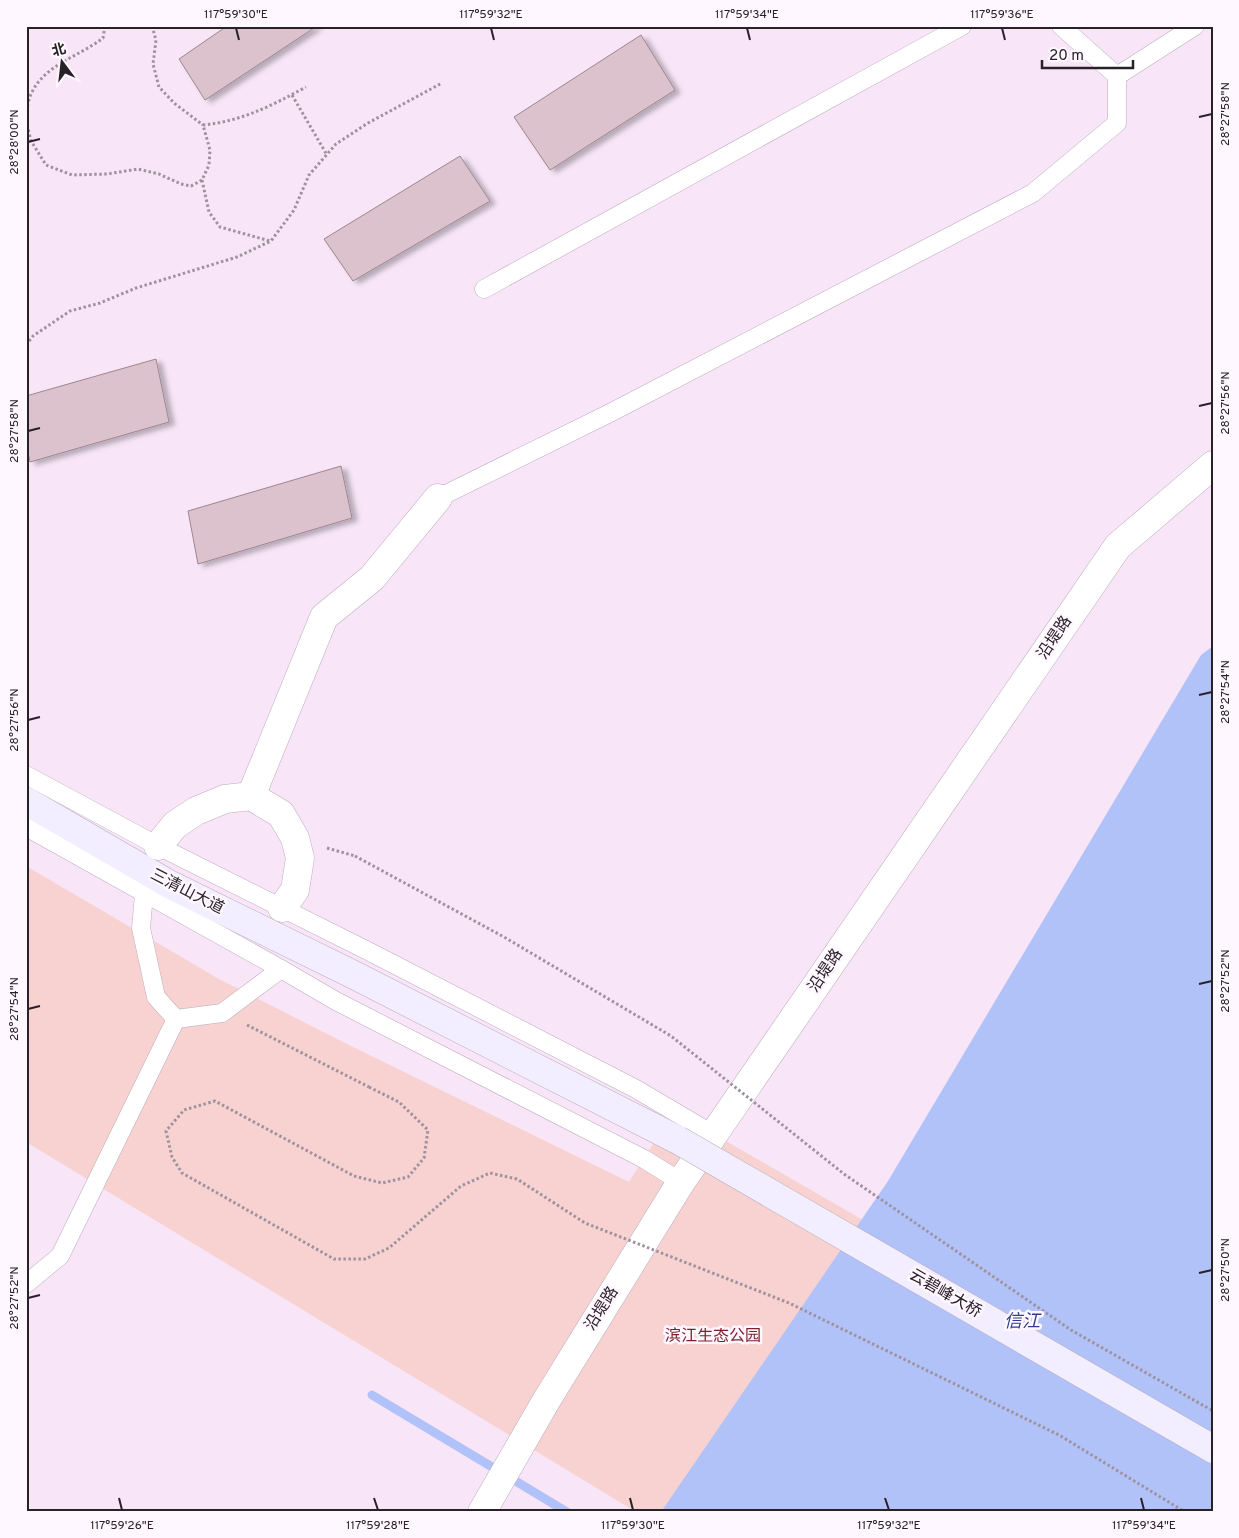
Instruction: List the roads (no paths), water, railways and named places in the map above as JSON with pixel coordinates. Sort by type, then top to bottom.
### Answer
[{"type":"main road","name":"三清山大道","points":[[26,801],[169,884],[352,974],[678,1140]]},
{"type":"main road","name":"云碧峰大桥","points":[[678,1140],[1213,1449]]},
{"type":"street","name":"沿堤路","points":[[486,1504],[546,1401],[681,1182],[1118,546],[1213,465]]},
{"type":"street","points":[[250,796],[324,616],[372,578],[438,498]]},
{"type":"street","points":[[158,846],[175,825],[196,811],[225,799],[250,796],[282,814],[295,838],[300,858],[295,890],[282,908]]},
{"type":"lane","points":[[484,289],[962,26]]},
{"type":"lane","points":[[438,498],[610,413],[1033,193],[1117,124],[1117,76],[1061,26]]},
{"type":"lane","points":[[1117,76],[1195,26]]},
{"type":"lane","points":[[26,775],[158,846],[636,1089],[714,1135]]},
{"type":"lane","points":[[26,827],[336,1001],[644,1159],[681,1182]]},
{"type":"lane","points":[[144,894],[141,928],[156,997],[176,1019]]},
{"type":"lane","points":[[176,1019],[222,1013],[281,969]]},
{"type":"lane","points":[[26,1284],[60,1256],[176,1019]]},
{"type":"water","name":"信江","points":[[1213,646],[1213,1512],[661,1512],[888,1181],[1201,655]]},
{"type":"waterway","points":[[372,1395],[567,1512]]},
{"type":"park label","name":"滨江生态公园","points":[[713,1337]]}]
